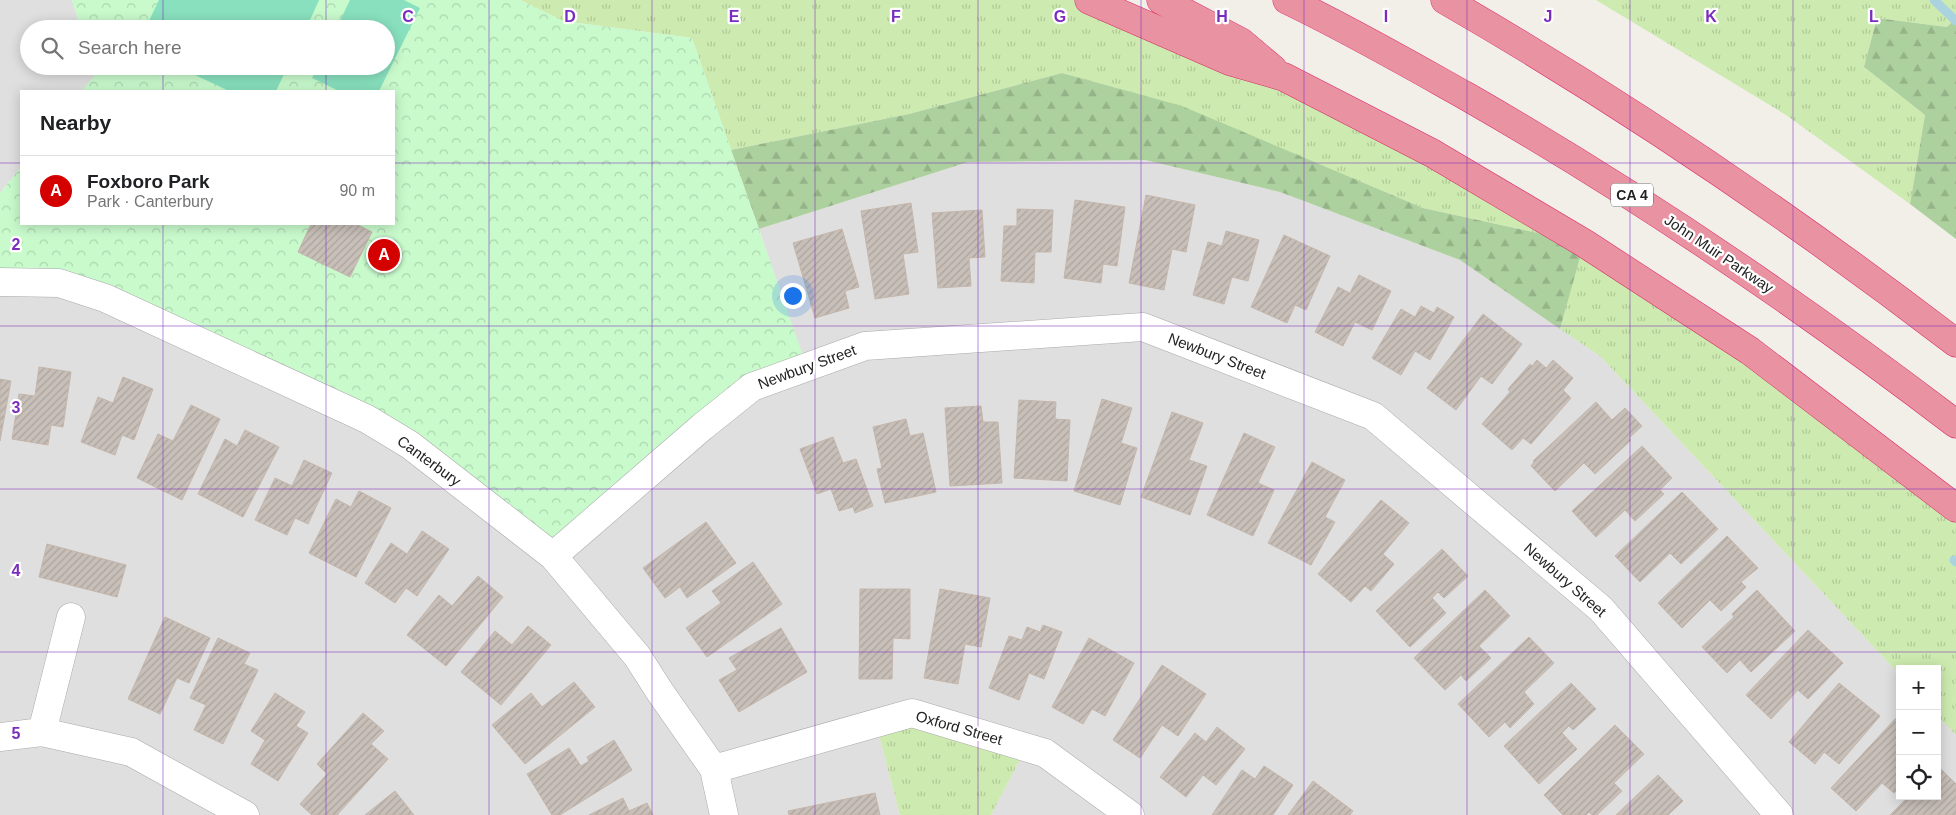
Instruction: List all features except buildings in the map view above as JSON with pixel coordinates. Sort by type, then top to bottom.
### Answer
[{"type":"highway","points":[[1089,0],[1229,61],[1284,78],[1432,152],[1584,243],[1750,351],[1956,508]]},
{"type":"highway","points":[[1161,0],[1241,42],[1284,78]]},
{"type":"highway","name":"John Muir Parkway","points":[[1287,0],[1413,66],[1528,132],[1641,201],[1751,274],[1853,346],[1956,424]]},
{"type":"highway","points":[[1445,0],[1593,90],[1701,160],[1808,234],[1956,343]]},
{"type":"street","name":"Canterbury","points":[[0,282],[58,283],[105,298],[367,420],[410,445],[553,556],[637,656],[714,769],[724,815]]},
{"type":"street","name":"Newbury Street","points":[[553,556],[702,427],[752,387],[865,346],[1143,327],[1372,416],[1601,608],[1779,815]]},
{"type":"street","points":[[42,732],[71,616]]},
{"type":"street","name":"Oxford Street","points":[[714,769],[912,714],[1045,753],[1130,815]]},
{"type":"street","points":[[0,737],[42,732],[131,752],[245,815]]},
{"type":"shaded area","points":[[0,0],[72,0],[78,20],[20,20],[20,75],[95,75],[83,90],[20,90],[20,168],[0,193]]},
{"type":"shaded area","points":[[1145,160],[1280,192],[1460,260],[1600,356],[1896,671],[1896,800],[1941,800],[1941,719],[1956,735],[1956,815],[991,815],[1026,748],[876,724],[900,815],[0,815],[0,282],[702,427],[806,367],[759,229],[968,162]]},
{"type":"green space","points":[[72,0],[520,0],[563,21],[692,38],[807,367],[752,387],[553,556],[410,445],[105,298],[0,282],[0,193],[20,168],[20,225],[395,225],[395,90],[83,90],[95,75],[395,75],[395,20],[78,20]]},
{"type":"green space","points":[[159,0],[319,0],[310,20],[149,20]]},
{"type":"green space","points":[[350,0],[404,0],[420,8],[395,59],[395,20],[340,20]]},
{"type":"green space","points":[[520,0],[1089,0],[1229,61],[1584,243],[1956,508],[1956,735],[1941,719],[1941,665],[1896,665],[1896,671],[1600,356],[1560,329],[1583,243],[1423,208],[1182,107],[1062,73],[909,114],[731,150],[692,38],[563,21]]},
{"type":"green space","points":[[1596,0],[1956,0],[1956,18],[1947,27],[1877,18],[1864,67],[1925,115],[1910,204],[1786,115]]},
{"type":"green space","points":[[1877,18],[1947,27],[1956,18],[1956,239],[1910,204],[1925,115],[1864,67]]},
{"type":"green space","points":[[1062,73],[1182,106],[1423,208],[1584,243],[1560,329],[1460,260],[1280,192],[1145,160],[968,162],[759,229],[731,150],[909,114]]},
{"type":"green space","points":[[195,75],[284,75],[276,90],[227,90]]},
{"type":"green space","points":[[314,75],[387,75],[379,90],[337,90],[312,78]]},
{"type":"green space","points":[[912,713],[1026,748],[991,815],[900,815],[876,724]]},
{"type":"waterway","points":[[1934,0],[1956,21]]},
{"type":"place","name":"Foxboro Park","points":[[384,255]]}]
